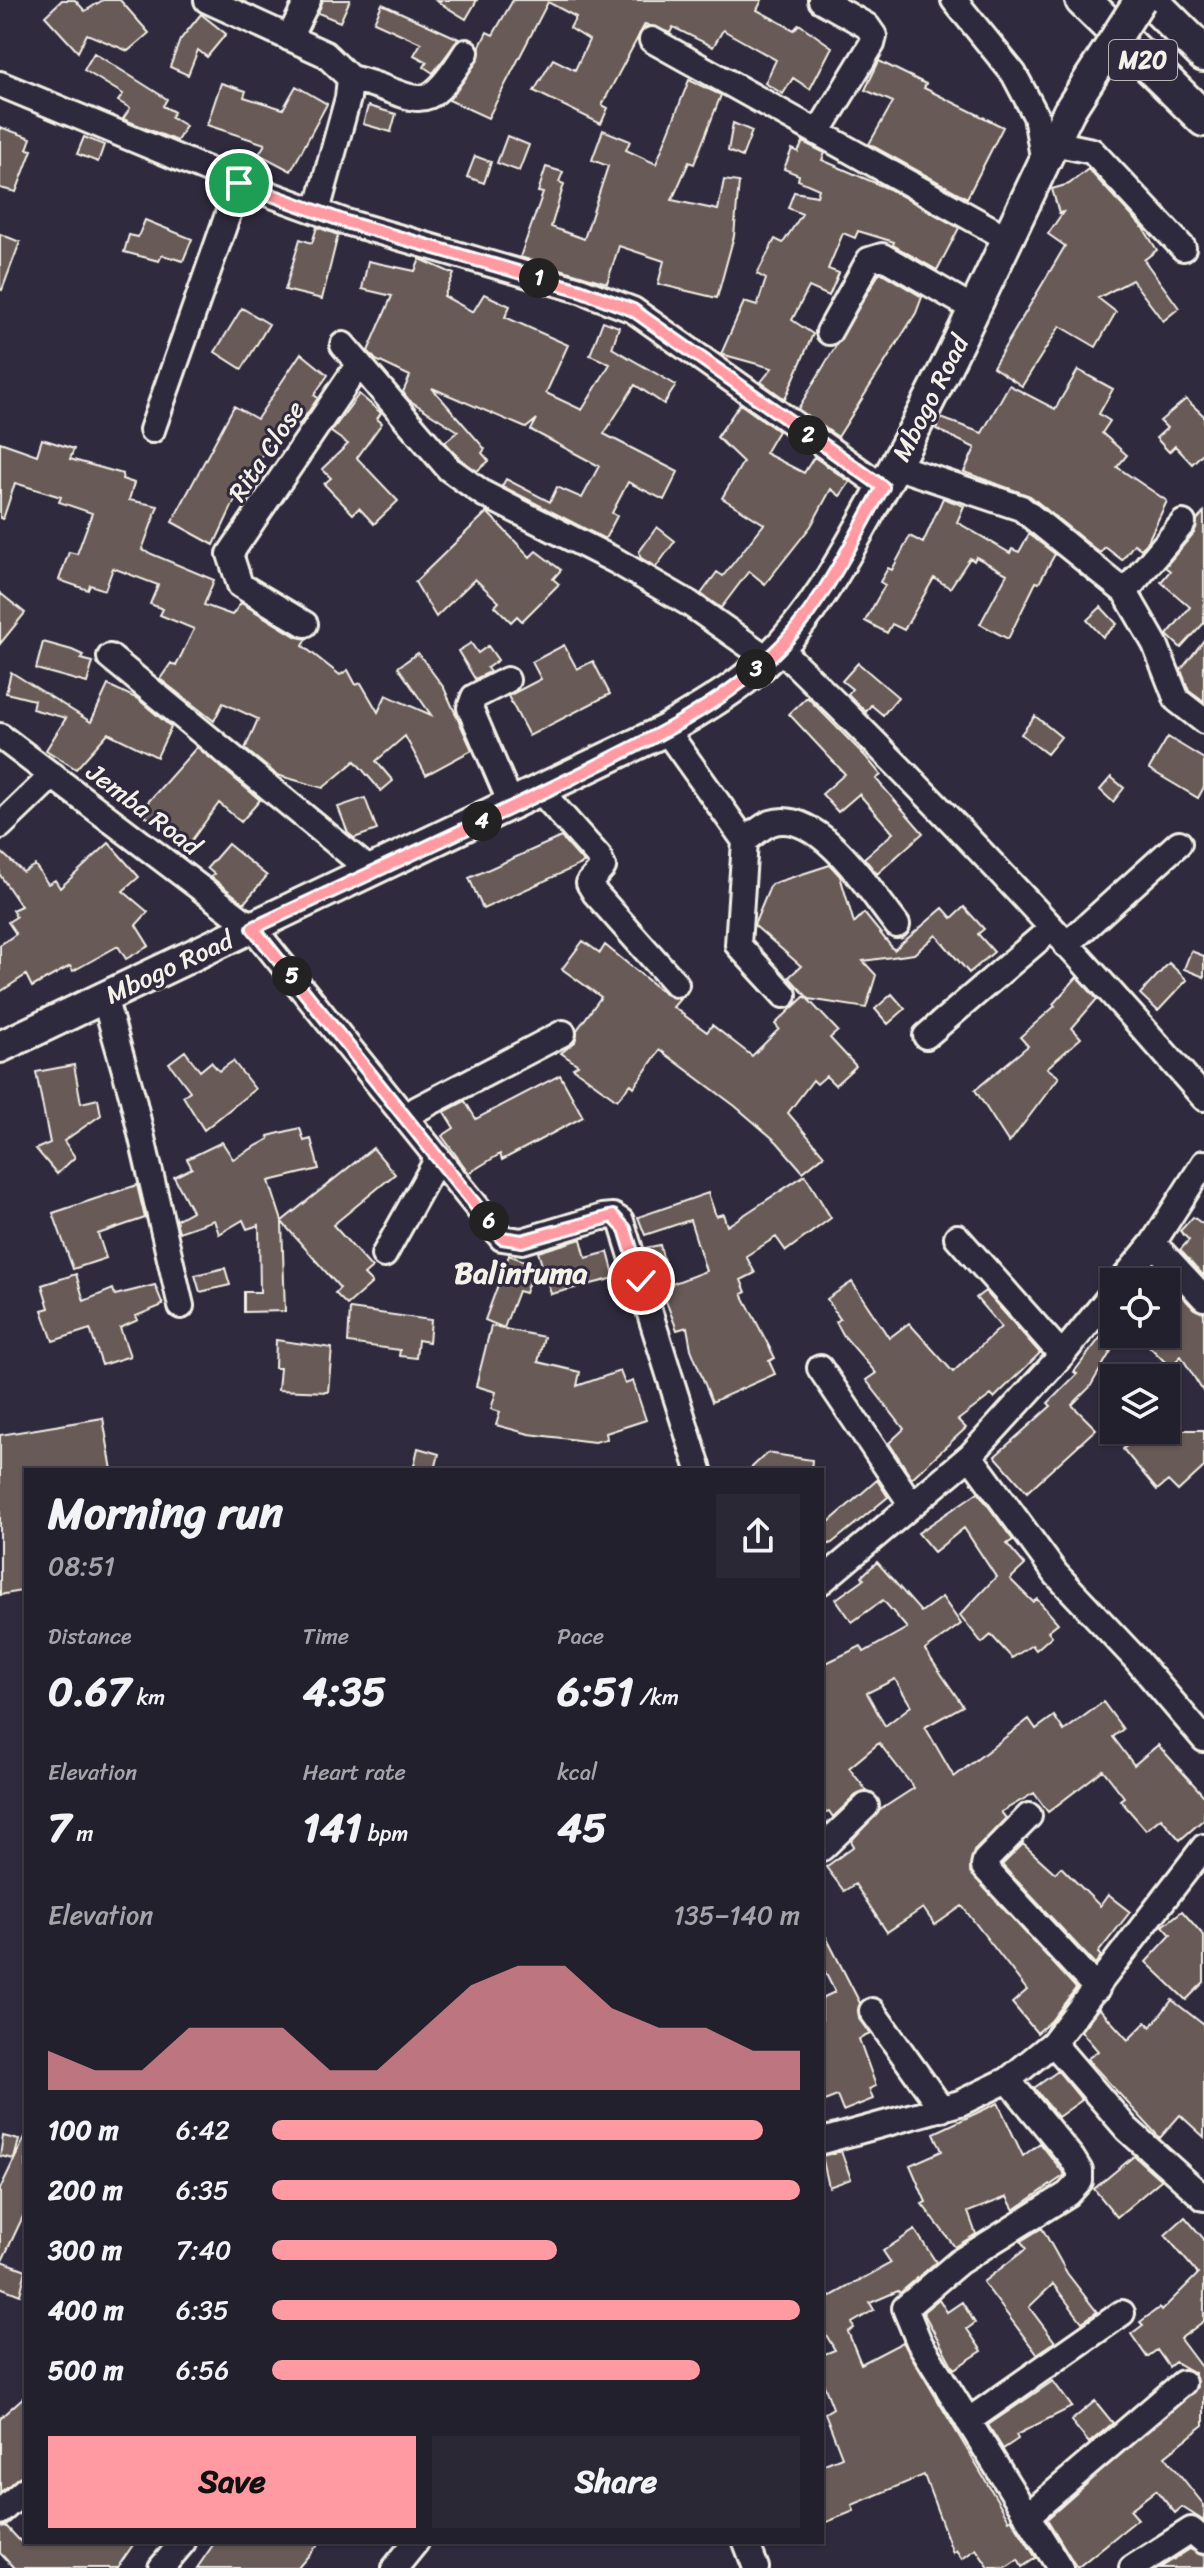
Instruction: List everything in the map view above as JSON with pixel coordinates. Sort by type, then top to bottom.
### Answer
[{"type":"highway","name":"M20","points":[[1083,0],[1204,119]]},
{"type":"highway","name":"M20","points":[[1150,0],[1204,54]]},
{"type":"main road","name":"Mbogo Road","points":[[0,1047],[542,793],[666,730],[720,697],[774,653],[838,568],[974,309],[1069,111],[1140,0]]},
{"type":"street","points":[[207,0],[325,54],[350,78],[422,100],[434,97],[466,52]]},
{"type":"street","points":[[289,38],[308,0]]},
{"type":"street","points":[[819,131],[874,36],[867,26],[821,0]]},
{"type":"street","points":[[954,0],[1014,74],[1036,116],[1049,153],[1092,151],[1183,248]]},
{"type":"street","points":[[652,40],[1007,238]]},
{"type":"street","points":[[317,211],[350,78]]},
{"type":"street","points":[[0,84],[239,183],[317,211],[580,290],[633,310],[889,476],[1021,508],[1125,592],[1155,644],[1177,700],[1204,721]]},
{"type":"street","points":[[152,430],[239,183]]},
{"type":"street","points":[[829,332],[869,260],[876,256],[882,256],[974,309]]},
{"type":"street","name":"Rita Close","points":[[305,624],[240,585],[230,554],[351,354],[430,450],[484,494],[665,589],[774,653]]},
{"type":"street","points":[[1125,592],[1183,523]]},
{"type":"street","points":[[774,653],[868,733],[1059,936],[1204,1098]]},
{"type":"street","points":[[110,657],[372,872]]},
{"type":"street","points":[[507,680],[474,697],[470,708],[512,806]]},
{"type":"street","points":[[666,730],[745,841],[738,945],[784,995]]},
{"type":"street","name":"Jemba Road","points":[[0,736],[253,928],[502,1238],[522,1241],[602,1217],[613,1216],[621,1221],[698,1468]]},
{"type":"street","points":[[0,826],[53,775]]},
{"type":"street","points":[[542,793],[599,857],[603,867],[589,883],[595,893],[676,984]]},
{"type":"street","points":[[745,841],[770,823],[789,820],[812,831],[830,842],[897,925]]},
{"type":"street","points":[[926,1036],[1179,843]]},
{"type":"street","points":[[104,997],[132,1095],[181,1306]]},
{"type":"street","points":[[404,1116],[563,1033]]},
{"type":"street","points":[[384,1255],[438,1158]]},
{"type":"street","points":[[1132,1268],[1153,1243],[1204,1163]]},
{"type":"street","points":[[957,1237],[1062,1355]]},
{"type":"street","points":[[1153,1243],[1204,1298]]},
{"type":"street","points":[[824,1579],[970,1456],[1100,1308]]},
{"type":"street","points":[[820,1368],[912,1505]]},
{"type":"street","points":[[970,1456],[1056,1574],[1135,1658],[1204,1739]]},
{"type":"street","points":[[824,1846],[866,1806]]},
{"type":"street","points":[[1029,1816],[985,1861],[984,1867],[1097,1989]]},
{"type":"street","points":[[824,2140],[942,2109],[1008,2080],[1053,2043],[1204,1847]]},
{"type":"street","points":[[872,2011],[942,2109]]},
{"type":"street","points":[[1053,2043],[1106,2107],[1202,2192]]},
{"type":"street","points":[[1008,2080],[1072,2158],[1080,2171],[1080,2181],[1068,2194],[959,2262],[905,2308],[919,2342],[1060,2568]]},
{"type":"street","points":[[968,2421],[1122,2313]]},
{"type":"street","points":[[1027,2516],[1183,2383]]},
{"type":"street","points":[[0,2512],[24,2491]]},
{"type":"street","points":[[1132,2568],[1191,2530],[1204,2541]]},
{"type":"street","points":[[161,2568],[181,2544]]},
{"type":"street","points":[[395,2568],[414,2544]]},
{"type":"street","points":[[747,2544],[756,2568]]},
{"type":"building","points":[[62,0],[75,0],[85,11],[103,0],[120,0],[149,33],[128,51],[87,34],[78,52],[45,16]]},
{"type":"building","points":[[323,0],[350,0],[340,22],[318,13]]},
{"type":"building","points":[[435,0],[477,0],[466,19]]},
{"type":"building","points":[[513,0],[762,0],[757,10],[794,30],[799,24],[832,47],[810,89],[793,78],[783,94],[765,83],[776,60],[723,30],[713,47],[673,27],[670,33],[645,24],[602,105],[608,108],[601,124],[534,91],[553,59],[575,70],[589,40],[570,28],[576,17],[548,2],[488,118],[449,100],[478,60],[487,32],[493,35]]},
{"type":"building","points":[[382,4],[459,39],[433,73],[424,67],[427,62],[414,55],[421,43],[374,22]]},
{"type":"building","points":[[201,14],[226,34],[207,57],[198,50],[188,75],[170,67],[180,40]]},
{"type":"building","points":[[94,53],[167,99],[163,106],[174,112],[171,117],[186,126],[177,141],[123,119],[130,108],[118,101],[123,94],[84,70]]},
{"type":"building","points":[[879,61],[926,84],[924,88],[1003,127],[967,198],[869,144],[893,102],[865,90]]},
{"type":"building","points":[[689,80],[721,95],[694,164],[689,162],[672,200],[718,210],[724,180],[739,182],[734,236],[717,298],[658,284],[664,261],[619,246],[607,283],[520,257],[543,193],[538,192],[546,167],[563,172],[559,182],[564,184],[551,227],[584,239],[608,166],[592,160],[603,130],[630,141],[626,150],[656,164]]},
{"type":"building","points":[[221,83],[246,91],[244,97],[283,109],[296,86],[327,104],[291,171],[259,154],[265,144],[207,125]]},
{"type":"building","points":[[368,106],[396,114],[391,132],[363,124]]},
{"type":"building","points":[[733,123],[752,131],[742,157],[728,151]]},
{"type":"building","points":[[0,127],[31,138],[27,149],[32,150],[16,192],[0,188]]},
{"type":"building","points":[[507,136],[529,145],[519,171],[497,163]]},
{"type":"building","points":[[84,137],[104,145],[98,162],[77,154]]},
{"type":"building","points":[[803,142],[825,153],[822,160],[889,189],[959,228],[937,270],[893,245],[894,242],[858,231],[855,238],[843,233],[828,269],[839,273],[829,296],[809,287],[792,320],[813,334],[785,399],[761,382],[772,368],[721,354],[744,302],[757,306],[766,279],[757,274],[775,239],[783,243],[802,214],[788,208],[794,192],[817,196],[819,189],[798,180],[799,175],[784,169],[792,149],[798,152]]},
{"type":"building","points":[[475,156],[491,162],[484,183],[467,177]]},
{"type":"building","points":[[1088,169],[1144,229],[1157,250],[1144,260],[1179,308],[1163,321],[1132,280],[1098,298],[1116,312],[1096,347],[1060,326],[1022,386],[993,367],[1065,246],[1048,234],[1063,212],[1059,213],[1052,189],[1069,184]]},
{"type":"building","points":[[145,220],[192,239],[183,261],[162,255],[159,261],[124,252],[129,235],[138,237]]},
{"type":"building","points":[[317,227],[338,235],[322,299],[285,290],[300,239],[312,243]]},
{"type":"building","points":[[0,234],[20,242],[2,290],[0,289]]},
{"type":"building","points":[[420,259],[454,274],[444,296],[473,312],[484,294],[510,306],[505,317],[568,345],[546,393],[582,410],[610,364],[590,355],[603,321],[619,327],[612,348],[676,385],[664,404],[635,385],[604,434],[678,472],[664,500],[628,482],[612,513],[617,516],[605,539],[502,486],[506,479],[550,502],[557,487],[582,498],[599,466],[531,430],[537,419],[526,428],[432,388],[485,449],[482,453],[489,461],[477,471],[459,458],[445,442],[458,431],[409,400],[403,392],[410,376],[376,360],[368,351],[392,296],[362,289],[368,261],[415,271]]},
{"type":"building","points":[[880,272],[922,297],[916,313],[838,437],[798,409]]},
{"type":"building","points":[[242,308],[269,324],[242,369],[215,352]]},
{"type":"building","points":[[301,353],[328,375],[314,395],[318,398],[299,425],[284,415],[254,470],[251,468],[214,545],[172,522],[234,406],[257,419]]},
{"type":"building","points":[[1078,370],[1113,389],[1099,414],[1110,421],[1102,433],[1127,455],[1117,467],[1167,501],[1147,543],[1141,549],[1134,544],[1122,560],[1105,547],[1100,553],[1030,496],[964,472],[975,448],[936,429],[941,418],[982,433],[1009,385],[1055,409]]},
{"type":"building","points":[[359,394],[381,413],[377,419],[382,423],[357,458],[398,501],[374,524],[359,508],[353,514],[324,484],[331,478],[322,469],[348,444],[331,432]]},
{"type":"building","points":[[1186,399],[1204,416],[1204,452],[1192,464],[1175,446],[1169,452],[1156,438],[1167,428],[1160,421]]},
{"type":"building","points":[[740,404],[778,431],[765,453],[804,473],[814,457],[850,482],[840,496],[831,489],[811,526],[765,584],[749,571],[721,608],[701,594],[717,572],[723,576],[764,524],[722,498],[743,462],[717,437]]},
{"type":"building","points":[[42,439],[74,449],[70,459],[123,474],[122,479],[134,483],[129,500],[158,506],[142,550],[214,580],[204,605],[232,615],[241,603],[297,637],[307,639],[303,646],[340,675],[348,670],[356,685],[361,683],[378,712],[386,695],[431,715],[398,667],[418,653],[444,688],[472,750],[426,775],[405,736],[376,761],[393,781],[381,791],[355,761],[323,788],[277,775],[245,749],[258,719],[223,703],[214,721],[160,679],[171,663],[176,666],[194,629],[160,615],[163,609],[150,604],[158,585],[113,568],[105,590],[90,585],[88,590],[59,580],[69,552],[77,554],[92,513],[59,502],[61,497],[15,483],[3,519],[0,518],[0,442],[37,455]]},
{"type":"building","points":[[943,498],[964,506],[957,522],[1010,553],[1012,549],[1019,552],[1029,534],[1055,554],[1039,583],[1036,582],[1008,639],[980,624],[1007,574],[976,557],[974,561],[970,558],[950,588],[934,578],[904,630],[892,624],[887,633],[865,621],[885,585],[880,582],[888,568],[892,570],[910,536],[923,543]]},
{"type":"building","points":[[487,512],[530,557],[536,551],[561,570],[553,579],[559,584],[522,621],[517,616],[511,622],[495,606],[499,602],[475,579],[436,617],[415,582]]},
{"type":"building","points":[[1204,512],[1204,623],[1181,648],[1167,635],[1190,607],[1161,582],[1170,571],[1165,567],[1194,533],[1197,520]]},
{"type":"building","points":[[657,527],[675,541],[656,567],[641,558],[639,552]]},
{"type":"building","points":[[0,593],[25,613],[0,644]]},
{"type":"building","points":[[1101,607],[1117,624],[1103,637],[1087,620]]},
{"type":"building","points":[[1204,640],[1204,702],[1189,691],[1181,670]]},
{"type":"building","points":[[43,642],[72,650],[83,655],[81,659],[93,662],[87,683],[36,669]]},
{"type":"building","points":[[471,643],[478,653],[488,646],[498,660],[487,668],[490,672],[475,679],[458,651]]},
{"type":"building","points":[[564,645],[577,669],[593,661],[610,694],[529,736],[508,696],[541,679],[532,662]]},
{"type":"building","points":[[858,663],[898,697],[883,715],[871,705],[866,712],[848,694],[852,689],[842,681]]},
{"type":"building","points":[[11,672],[91,722],[108,685],[138,699],[171,727],[157,757],[108,733],[76,769],[46,750],[66,718],[32,709],[34,700],[6,693]]},
{"type":"building","points":[[807,697],[866,757],[881,775],[876,779],[923,833],[877,874],[864,858],[893,833],[859,794],[838,812],[822,794],[845,774],[789,714]]},
{"type":"building","points":[[1035,716],[1061,737],[1047,754],[1021,734]]},
{"type":"building","points":[[1168,737],[1204,759],[1204,787],[1198,798],[1149,769]]},
{"type":"building","points":[[197,747],[260,800],[241,822],[219,803],[189,844],[139,812]]},
{"type":"building","points":[[1111,777],[1124,788],[1113,802],[1100,790]]},
{"type":"building","points":[[365,798],[377,830],[354,838],[348,833],[338,807]]},
{"type":"building","points":[[561,837],[584,863],[483,909],[469,878]]},
{"type":"building","points":[[109,843],[139,877],[123,891],[148,912],[136,925],[149,946],[126,959],[118,946],[73,971],[70,966],[32,987],[26,975],[0,992],[0,945],[16,934],[8,922],[16,917],[12,910],[21,906],[0,875],[0,851],[23,872],[35,865],[48,884],[55,880],[60,888]]},
{"type":"building","points":[[228,844],[267,876],[244,903],[211,877],[214,874],[207,868]]},
{"type":"building","points":[[830,865],[840,876],[854,923],[864,913],[894,950],[943,908],[952,918],[964,907],[984,929],[978,934],[994,952],[969,973],[936,935],[914,954],[863,961],[876,975],[866,1008],[809,999],[789,977],[801,966],[754,925],[771,884]]},
{"type":"building","points":[[583,941],[600,953],[605,945],[665,994],[680,999],[673,1007],[707,1032],[712,1025],[752,1056],[779,1029],[775,1024],[805,996],[838,1031],[830,1038],[856,1066],[835,1085],[826,1076],[817,1084],[813,1080],[788,1113],[824,1155],[803,1172],[777,1142],[735,1106],[660,1050],[634,1087],[631,1084],[617,1100],[573,1068],[578,1065],[561,1053],[575,1042],[577,1030],[601,997],[562,969]]},
{"type":"building","points":[[1191,951],[1204,956],[1204,977],[1184,969]]},
{"type":"building","points":[[1169,963],[1187,980],[1158,1011],[1140,994]]},
{"type":"building","points":[[1077,977],[1097,999],[1072,1028],[1081,1038],[1047,1068],[1059,1077],[1009,1143],[975,1090],[1028,1046],[1020,1037],[1055,1006],[1053,1004]]},
{"type":"building","points":[[892,994],[905,1009],[888,1024],[875,1009]]},
{"type":"building","points":[[185,1051],[200,1071],[211,1062],[219,1071],[233,1061],[255,1089],[204,1130],[183,1096],[190,1091],[169,1063]]},
{"type":"building","points":[[74,1065],[81,1103],[98,1099],[101,1115],[64,1141],[75,1157],[57,1174],[36,1149],[50,1143],[36,1072]]},
{"type":"building","points":[[560,1075],[583,1117],[502,1160],[500,1154],[469,1173],[442,1136],[454,1128],[444,1112],[465,1101],[476,1119]]},
{"type":"building","points":[[300,1128],[304,1141],[311,1139],[319,1169],[269,1181],[282,1221],[373,1148],[395,1174],[333,1225],[372,1268],[364,1275],[372,1283],[347,1305],[335,1293],[340,1288],[282,1222],[285,1311],[244,1312],[244,1292],[260,1292],[259,1225],[247,1229],[243,1220],[219,1234],[214,1220],[179,1232],[176,1220],[192,1211],[174,1177],[192,1168],[187,1159],[222,1142],[233,1159],[269,1139],[268,1136]]},
{"type":"building","points":[[805,1175],[831,1218],[786,1251],[776,1237],[746,1256],[755,1273],[741,1280],[746,1292],[742,1294],[775,1358],[769,1361],[775,1374],[712,1402],[691,1349],[687,1327],[677,1330],[661,1288],[706,1271],[690,1220],[645,1235],[638,1217],[708,1193],[716,1216],[723,1214],[727,1226]]},
{"type":"building","points":[[137,1185],[145,1218],[98,1234],[106,1258],[73,1269],[53,1213]]},
{"type":"building","points":[[1193,1217],[1204,1225],[1204,1276],[1180,1250],[1189,1240],[1180,1231]]},
{"type":"building","points":[[581,1239],[586,1258],[608,1252],[615,1278],[551,1294],[538,1252]]},
{"type":"building","points":[[660,1245],[667,1274],[654,1277],[645,1248]]},
{"type":"building","points":[[509,1255],[535,1265],[525,1293],[518,1291],[504,1328],[485,1320]]},
{"type":"building","points":[[225,1268],[230,1285],[200,1292],[195,1275]]},
{"type":"building","points":[[76,1274],[84,1301],[113,1289],[115,1295],[155,1285],[163,1305],[136,1316],[138,1320],[120,1328],[130,1356],[102,1365],[90,1329],[53,1341],[42,1310],[49,1308],[42,1285]]},
{"type":"building","points":[[852,1282],[889,1338],[909,1323],[953,1372],[1001,1327],[976,1298],[985,1291],[1040,1353],[994,1398],[991,1395],[958,1420],[966,1428],[912,1478],[889,1443],[904,1429],[866,1380],[876,1373],[844,1336],[836,1322],[840,1319],[827,1299]]},
{"type":"building","points":[[1180,1294],[1194,1309],[1204,1313],[1204,1393],[1181,1356],[1173,1364],[1167,1364],[1151,1348],[1180,1348]]},
{"type":"building","points":[[350,1309],[431,1320],[429,1342],[418,1340],[416,1358],[399,1356],[400,1350],[348,1343]]},
{"type":"building","points":[[491,1326],[544,1337],[538,1362],[580,1372],[577,1386],[620,1371],[625,1384],[633,1381],[646,1420],[606,1433],[607,1439],[594,1442],[529,1434],[496,1425],[500,1412],[491,1409],[496,1392],[476,1386]]},
{"type":"building","points":[[1100,1338],[1100,1348],[1113,1348],[1103,1364],[1100,1364],[1090,1387],[1072,1405],[1096,1429],[1027,1492],[995,1456],[1051,1406],[1048,1403],[1077,1374],[1074,1372]]},
{"type":"building","points":[[276,1340],[332,1348],[328,1392],[278,1390],[280,1368],[275,1368]]},
{"type":"building","points":[[103,1418],[112,1468],[24,1468],[24,1590],[0,1595],[0,1435]]},
{"type":"building","points":[[1180,1430],[1204,1430],[1204,1467],[1178,1491],[1168,1481],[1157,1490],[1123,1449],[1129,1444],[1180,1444]]},
{"type":"building","points":[[418,1448],[439,1454],[436,1468],[413,1468]]},
{"type":"building","points":[[767,1453],[812,1460],[811,1468],[751,1468]]},
{"type":"building","points":[[877,1480],[888,1497],[824,1546],[824,1526]]},
{"type":"building","points":[[978,1492],[1013,1540],[1007,1544],[1025,1565],[1010,1579],[1033,1602],[1037,1599],[1058,1623],[1048,1631],[1052,1636],[1036,1650],[1032,1645],[1012,1658],[991,1635],[982,1643],[960,1615],[996,1577],[964,1528],[934,1552],[918,1533]]},
{"type":"building","points":[[877,1562],[921,1612],[942,1597],[961,1624],[925,1650],[963,1706],[925,1727],[954,1777],[1029,1719],[1036,1729],[1054,1716],[1064,1731],[1103,1702],[1123,1729],[1113,1737],[1134,1765],[1158,1745],[1204,1796],[1204,1819],[1180,1840],[1161,1818],[1146,1830],[1120,1800],[1124,1797],[1103,1770],[1048,1812],[1034,1793],[1001,1812],[1006,1818],[974,1851],[970,1872],[1076,1988],[1051,2021],[1037,2033],[1012,2003],[1027,1990],[962,1906],[935,1925],[923,1908],[887,1932],[855,1884],[844,1891],[826,1867],[854,1846],[851,1841],[880,1810],[914,1788],[879,1743],[849,1768],[867,1791],[856,1795],[833,1817],[829,1811],[824,1814],[824,1664],[861,1646],[864,1652],[907,1628],[883,1600],[852,1622],[836,1599],[864,1579],[862,1576]],"holes":[[[895,1679],[911,1706],[885,1726],[867,1693]]]},
{"type":"building","points":[[1023,1844],[1055,1873],[1061,1867],[1100,1906],[1108,1895],[1130,1912],[1098,1953],[1101,1956],[1095,1964],[1002,1865]]},
{"type":"building","points":[[1182,1911],[1204,1936],[1204,1982],[1186,2000],[1146,1962],[1171,1935],[1163,1926]]},
{"type":"building","points":[[824,1933],[860,2003],[859,2019],[870,2034],[859,2039],[876,2086],[869,2089],[873,2099],[843,2111],[837,2096],[824,2101],[824,1997],[835,1992],[824,1970]]},
{"type":"building","points":[[1172,2000],[1204,2025],[1204,2137],[1180,2115],[1160,2138],[1087,2059],[1098,2051],[1081,2031],[1099,2008],[1128,2040],[1146,2022],[1151,2027]]},
{"type":"building","points":[[1058,2071],[1082,2100],[1058,2117],[1034,2088]]},
{"type":"building","points":[[998,2103],[1023,2156],[1040,2143],[1065,2175],[1014,2210],[1007,2197],[968,2212],[976,2234],[955,2247],[922,2204],[926,2202],[910,2165],[942,2151],[934,2133]]},
{"type":"building","points":[[3,2136],[19,2140],[14,2159],[0,2156]]},
{"type":"building","points":[[24,2139],[24,2214],[2,2261],[24,2269],[20,2295],[0,2287],[0,2189]]},
{"type":"building","points":[[841,2151],[851,2179],[829,2187],[824,2155]]},
{"type":"building","points":[[1134,2156],[1161,2180],[1117,2217],[1094,2189]]},
{"type":"building","points":[[1185,2217],[1204,2239],[1204,2321],[1180,2339],[1204,2371],[1204,2425],[1165,2456],[1204,2505],[1204,2521],[1182,2507],[1175,2513],[1156,2490],[1130,2510],[1138,2519],[1077,2568],[1047,2519],[1197,2387],[1194,2373],[1175,2362],[1169,2367],[1157,2350],[1147,2357],[1131,2334],[1143,2325],[1140,2322],[1159,2308],[1161,2311],[1198,2274],[1165,2235]]},
{"type":"building","points":[[1042,2228],[1067,2273],[1097,2312],[1082,2322],[1053,2284],[1029,2307],[1055,2342],[1037,2354],[983,2282],[1026,2249],[1021,2241]]},
{"type":"building","points":[[915,2230],[936,2262],[900,2293],[898,2291],[870,2303],[874,2310],[852,2323],[854,2328],[848,2332],[861,2364],[903,2342],[1009,2520],[1011,2518],[1036,2558],[1022,2567],[1018,2560],[1006,2568],[989,2568],[976,2549],[962,2559],[956,2550],[953,2553],[924,2475],[852,2505],[854,2511],[824,2523],[824,2464],[842,2457],[825,2413],[833,2408],[824,2385],[824,2354],[835,2350],[824,2331],[824,2300],[891,2263],[883,2251]]},
{"type":"building","points":[[939,2299],[947,2312],[962,2302],[975,2323],[967,2329],[982,2351],[954,2369],[923,2312]]},
{"type":"building","points":[[1053,2381],[1072,2407],[1016,2435],[1018,2439],[1003,2449],[988,2425]]},
{"type":"building","points":[[24,2397],[24,2475],[0,2492],[0,2418]]},
{"type":"building","points":[[1095,2401],[1113,2423],[1089,2443],[1071,2421]]},
{"type":"building","points":[[6,2526],[24,2544],[134,2544],[117,2568],[14,2568],[0,2553],[0,2527]]},
{"type":"building","points":[[214,2544],[318,2544],[298,2568],[197,2568]]},
{"type":"building","points":[[1190,2549],[1204,2556],[1204,2568],[1160,2568]]},
{"type":"district","name":"Balintuma","points":[[521,1273]]},
{"type":"route","points":[[239,183],[346,222],[580,290],[633,310],[883,487],[838,568],[794,632],[768,659],[720,697],[666,730],[542,793],[253,928],[502,1238],[522,1241],[613,1216],[621,1221],[625,1229],[641,1281]]}]
